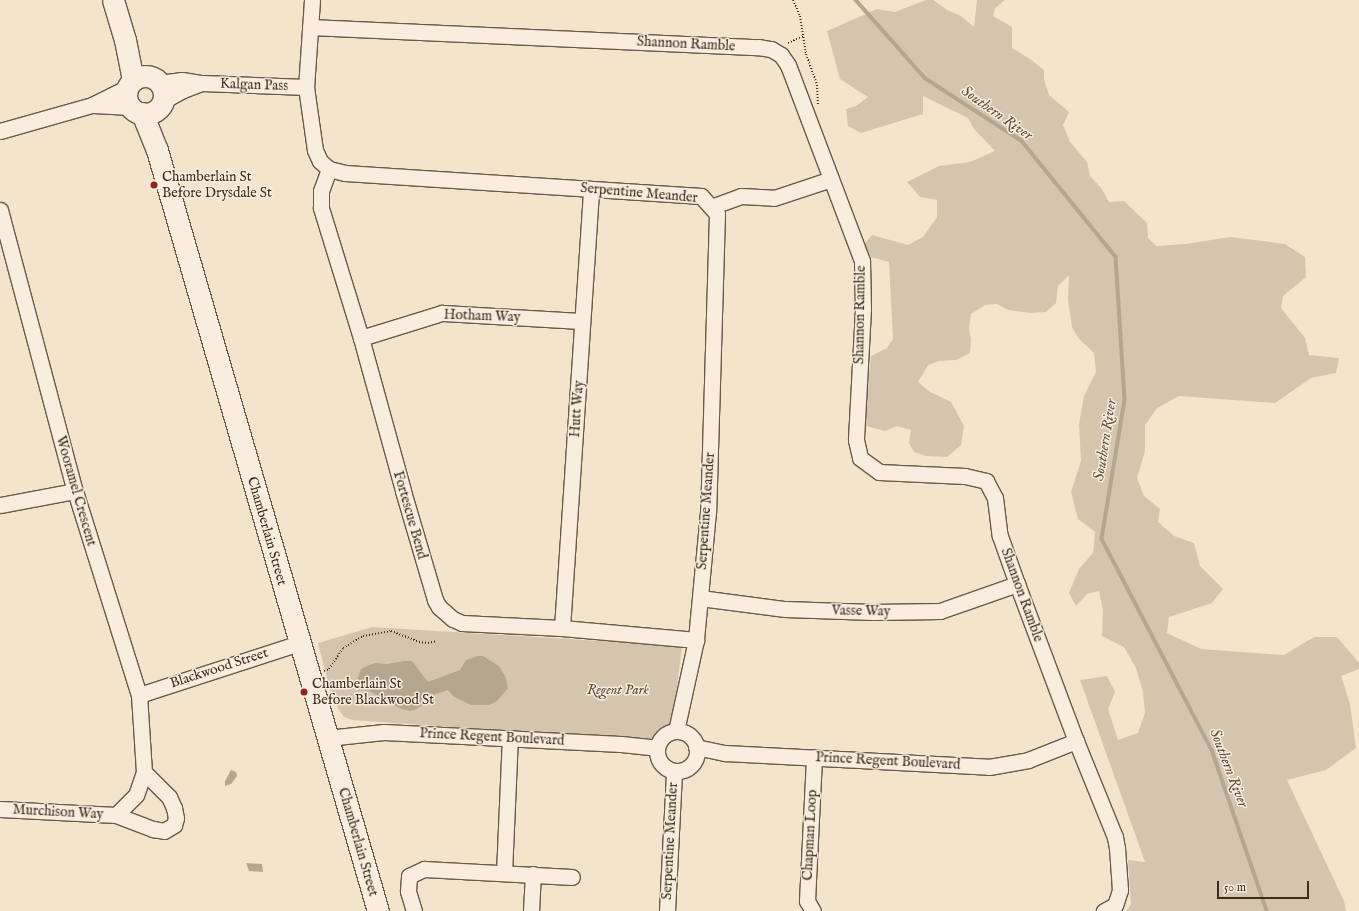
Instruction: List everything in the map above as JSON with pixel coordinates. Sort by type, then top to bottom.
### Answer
[{"type":"main road","name":"Chamberlain Street","points":[[113,0],[125,40],[145,95],[157,150],[378,911]]},
{"type":"street","points":[[312,0],[306,87],[315,150],[320,161],[329,169]]},
{"type":"street","name":"Shannon Ramble","points":[[310,27],[765,48],[781,55],[788,64],[862,261],[863,310],[856,440],[860,458],[879,472],[965,476],[986,481],[995,498],[1000,536],[1017,584],[1117,848],[1120,890],[1110,908]]},
{"type":"street","name":"Kalgan Pass","points":[[145,95],[182,80],[202,83],[306,87]]},
{"type":"street","points":[[0,131],[92,105],[145,95]]},
{"type":"street","points":[[92,105],[145,95]]},
{"type":"street","name":"Serpentine Meander","points":[[329,169],[345,173],[701,196],[717,214],[708,512],[696,640],[676,732]]},
{"type":"street","name":"Fortescue Bend","points":[[329,169],[321,192],[321,208],[361,338],[435,600],[439,607],[453,619],[462,623],[562,628],[696,640]]},
{"type":"street","points":[[711,207],[741,196],[774,198],[831,179]]},
{"type":"street","name":"Hutt Way","points":[[562,628],[591,189]]},
{"type":"street","name":"Wooramel Crescent","points":[[0,210],[75,491],[139,695],[144,772]]},
{"type":"street","name":"Hotham Way","points":[[361,338],[442,313],[582,321]]},
{"type":"street","points":[[0,505],[75,491]]},
{"type":"street","name":"Vasse Way","points":[[700,598],[785,609],[873,612],[940,611],[1017,584]]},
{"type":"street","name":"Blackwood Street","points":[[139,695],[299,643]]},
{"type":"street","name":"Prince Regent Boulevard","points":[[327,738],[384,732],[510,738],[657,748]]},
{"type":"street","points":[[676,732],[690,736],[696,747],[696,756],[693,762],[685,770],[674,771],[661,764],[657,755],[657,748],[664,736],[676,732]]},
{"type":"street","points":[[504,873],[510,738]]},
{"type":"street","name":"Prince Regent Boulevard","points":[[696,747],[725,753],[989,767],[1028,760],[1076,741]]},
{"type":"street","name":"Chapman Loop","points":[[813,911],[807,901],[814,757]]},
{"type":"street","name":"Serpentine Meander","points":[[667,911],[674,771]]},
{"type":"street","name":"Murchison Way","points":[[0,809],[116,815],[164,831],[174,825],[176,818],[174,808],[169,797],[144,772],[136,795],[116,815]]},
{"type":"street","points":[[414,911],[408,891],[409,876],[424,869],[572,877]]},
{"type":"street","points":[[531,911],[533,874]]},
{"type":"path","points":[[793,0],[801,21],[806,54],[817,85],[819,110],[814,116],[808,118]]},
{"type":"path","points":[[319,673],[330,669],[343,648],[362,636],[391,631],[419,642],[428,643],[437,641]]},
{"type":"green space","points":[[926,0],[933,0],[947,10],[961,16],[974,27],[977,0],[1005,0],[995,8],[993,16],[1012,27],[1012,48],[1044,70],[1044,80],[1049,95],[1069,112],[1063,125],[1070,142],[1087,162],[1090,176],[1101,188],[1109,202],[1124,201],[1147,223],[1148,238],[1156,246],[1186,244],[1230,237],[1285,244],[1305,257],[1306,277],[1283,296],[1281,308],[1305,338],[1309,355],[1339,358],[1336,373],[1311,378],[1275,403],[1179,396],[1157,408],[1145,425],[1145,451],[1137,478],[1144,496],[1160,509],[1158,522],[1174,536],[1194,543],[1200,566],[1223,589],[1212,603],[1169,617],[1167,633],[1201,649],[1284,655],[1314,637],[1337,637],[1359,663],[1359,669],[1341,676],[1350,704],[1356,748],[1326,770],[1287,780],[1344,901],[1346,911],[1127,911],[1131,904],[1128,860],[1145,862],[1080,680],[1107,676],[1115,692],[1108,709],[1118,740],[1138,733],[1145,713],[1143,692],[1136,668],[1124,647],[1102,636],[1103,610],[1099,591],[1087,594],[1076,606],[1069,593],[1079,569],[1093,553],[1095,532],[1078,519],[1071,492],[1081,461],[1079,424],[1084,396],[1096,372],[1094,353],[1078,338],[1072,327],[1068,300],[1069,275],[1058,286],[1056,303],[1046,312],[1030,313],[1008,310],[997,304],[985,305],[971,314],[969,328],[971,340],[970,353],[956,360],[939,361],[928,365],[918,382],[930,392],[951,402],[964,426],[961,445],[947,457],[926,456],[914,452],[909,443],[911,430],[897,426],[885,431],[866,426],[865,415],[871,356],[887,348],[893,339],[889,262],[871,257],[863,245],[872,235],[908,245],[923,237],[937,217],[937,200],[920,197],[907,182],[939,166],[970,162],[995,151],[974,129],[968,118],[923,96],[923,114],[861,133],[848,126],[846,109],[856,106],[868,97],[840,79],[827,31],[877,9],[895,12]]},
{"type":"green space","name":"Regent Park","points":[[372,627],[682,646],[672,728],[665,737],[654,741],[352,720],[344,717],[333,701],[318,643]]},
{"type":"shaded area","points":[[483,656],[499,666],[506,678],[508,688],[497,701],[489,705],[471,705],[454,697],[448,690],[430,696],[423,705],[410,711],[399,708],[369,691],[360,690],[356,683],[361,669],[375,663],[387,664],[412,661],[428,682],[460,670],[466,660]]},
{"type":"shaded area","points":[[231,770],[236,772],[237,776],[231,784],[225,786],[225,781]]},
{"type":"shaded area","points":[[246,863],[262,864],[263,872],[249,871]]},
{"type":"waterway","name":"Southern River","points":[[856,0],[925,78],[1022,141],[1116,257],[1125,400],[1102,539],[1212,750],[1267,911]]},
{"type":"place","name":"Chamberlain St Before Drysdale St","points":[[154,185]]},
{"type":"place","name":"Chamberlain St Before Blackwood St","points":[[304,692]]}]
